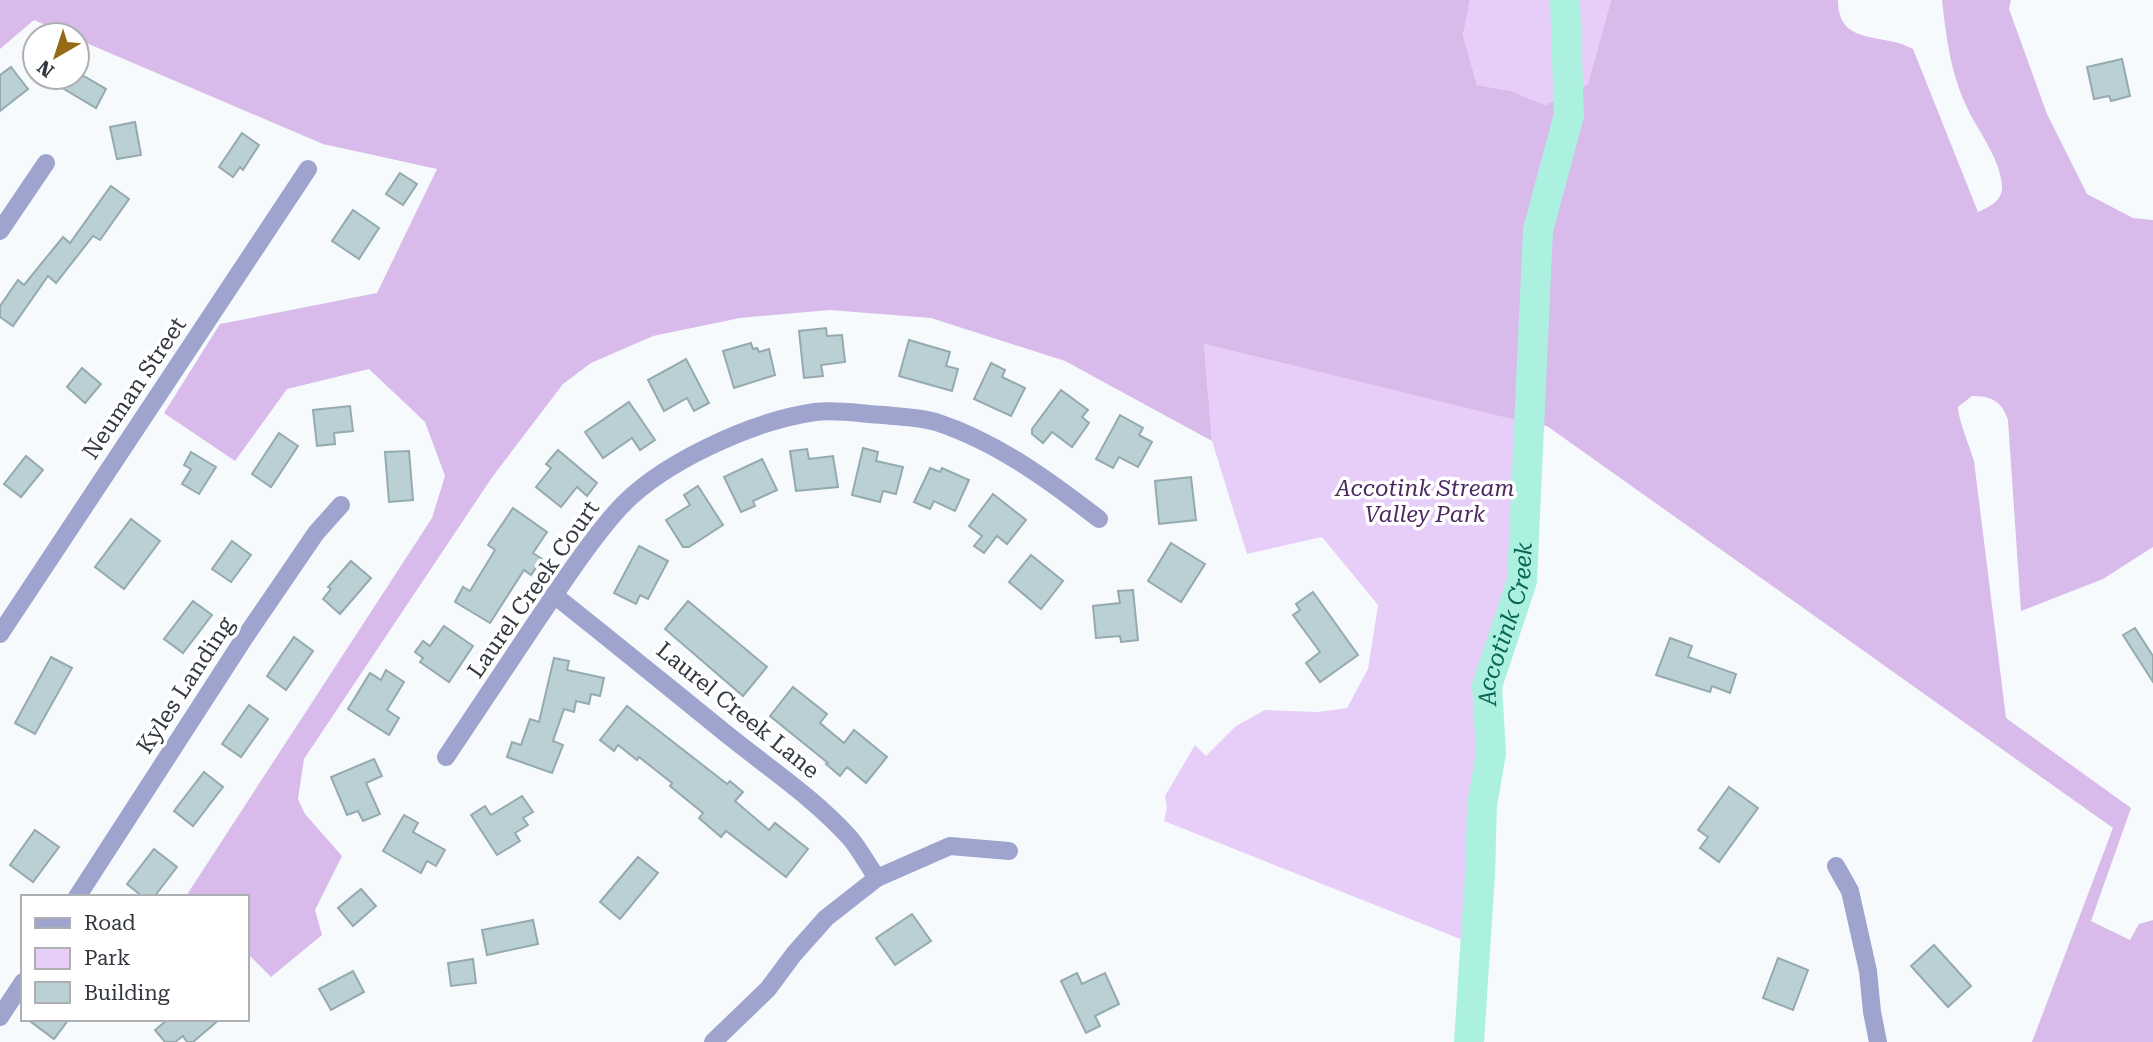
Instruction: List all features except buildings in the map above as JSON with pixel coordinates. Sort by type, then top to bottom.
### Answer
[{"type":"street","points":[[0,231],[46,163]]},
{"type":"street","name":"Neuman Street","points":[[0,634],[308,169]]},
{"type":"street","name":"Laurel Creek Court","points":[[446,757],[554,595],[616,511],[674,466],[733,435],[777,420],[817,411],[897,416],[934,422],[969,436],[1035,472],[1100,519]]},
{"type":"street","name":"Kyles Landing","points":[[78,895],[243,640],[316,533],[341,506]]},
{"type":"street","name":"Laurel Creek Lane","points":[[554,595],[826,814],[852,840],[877,878]]},
{"type":"street","points":[[713,1042],[768,989],[826,918],[877,878],[950,846],[1009,851]]},
{"type":"street","points":[[1836,866],[1850,891],[1868,971],[1878,1042]]},
{"type":"street","points":[[0,1017],[21,985]]},
{"type":"green space","points":[[1470,0],[1611,0],[1588,84],[1545,105],[1511,91],[1477,85],[1463,35]]},
{"type":"green space","name":"Accotink Stream Valley Park","points":[[1204,344],[1529,423],[1522,581],[1475,730],[1479,765],[1472,794],[1468,942],[1164,821],[1167,808],[1165,796],[1195,745],[1206,756],[1236,726],[1265,710],[1317,712],[1347,708],[1368,669],[1378,605],[1322,537],[1247,554],[1212,441]]},
{"type":"shaded area","points":[[0,0],[1470,0],[1463,35],[1477,85],[1511,91],[1545,105],[1588,84],[1611,0],[1838,0],[1839,13],[1850,29],[1858,34],[1900,43],[1913,49],[1978,212],[1998,199],[2002,186],[1997,164],[1969,111],[1955,77],[1942,0],[2011,0],[2009,9],[2047,114],[2087,194],[2133,218],[2153,220],[2153,547],[2103,579],[2021,611],[2008,420],[1999,404],[1985,397],[1972,396],[1958,407],[1974,461],[2006,718],[2131,808],[2091,921],[2130,940],[2139,924],[2153,920],[2153,1042],[2032,1042],[2113,828],[1547,426],[1204,344],[1212,441],[1065,361],[931,318],[830,310],[740,318],[653,336],[591,363],[563,384],[493,476],[304,759],[298,799],[305,814],[342,856],[315,910],[322,935],[271,977],[248,954],[248,895],[188,893],[432,518],[445,476],[425,422],[369,369],[287,389],[235,461],[164,413],[220,324],[377,293],[437,169],[323,144],[91,45],[91,21],[21,21],[21,31],[0,49]]},
{"type":"waterway","name":"Accotink Creek","points":[[1469,1042],[1482,805],[1491,753],[1487,686],[1522,581],[1538,230],[1569,115],[1565,0]]}]
